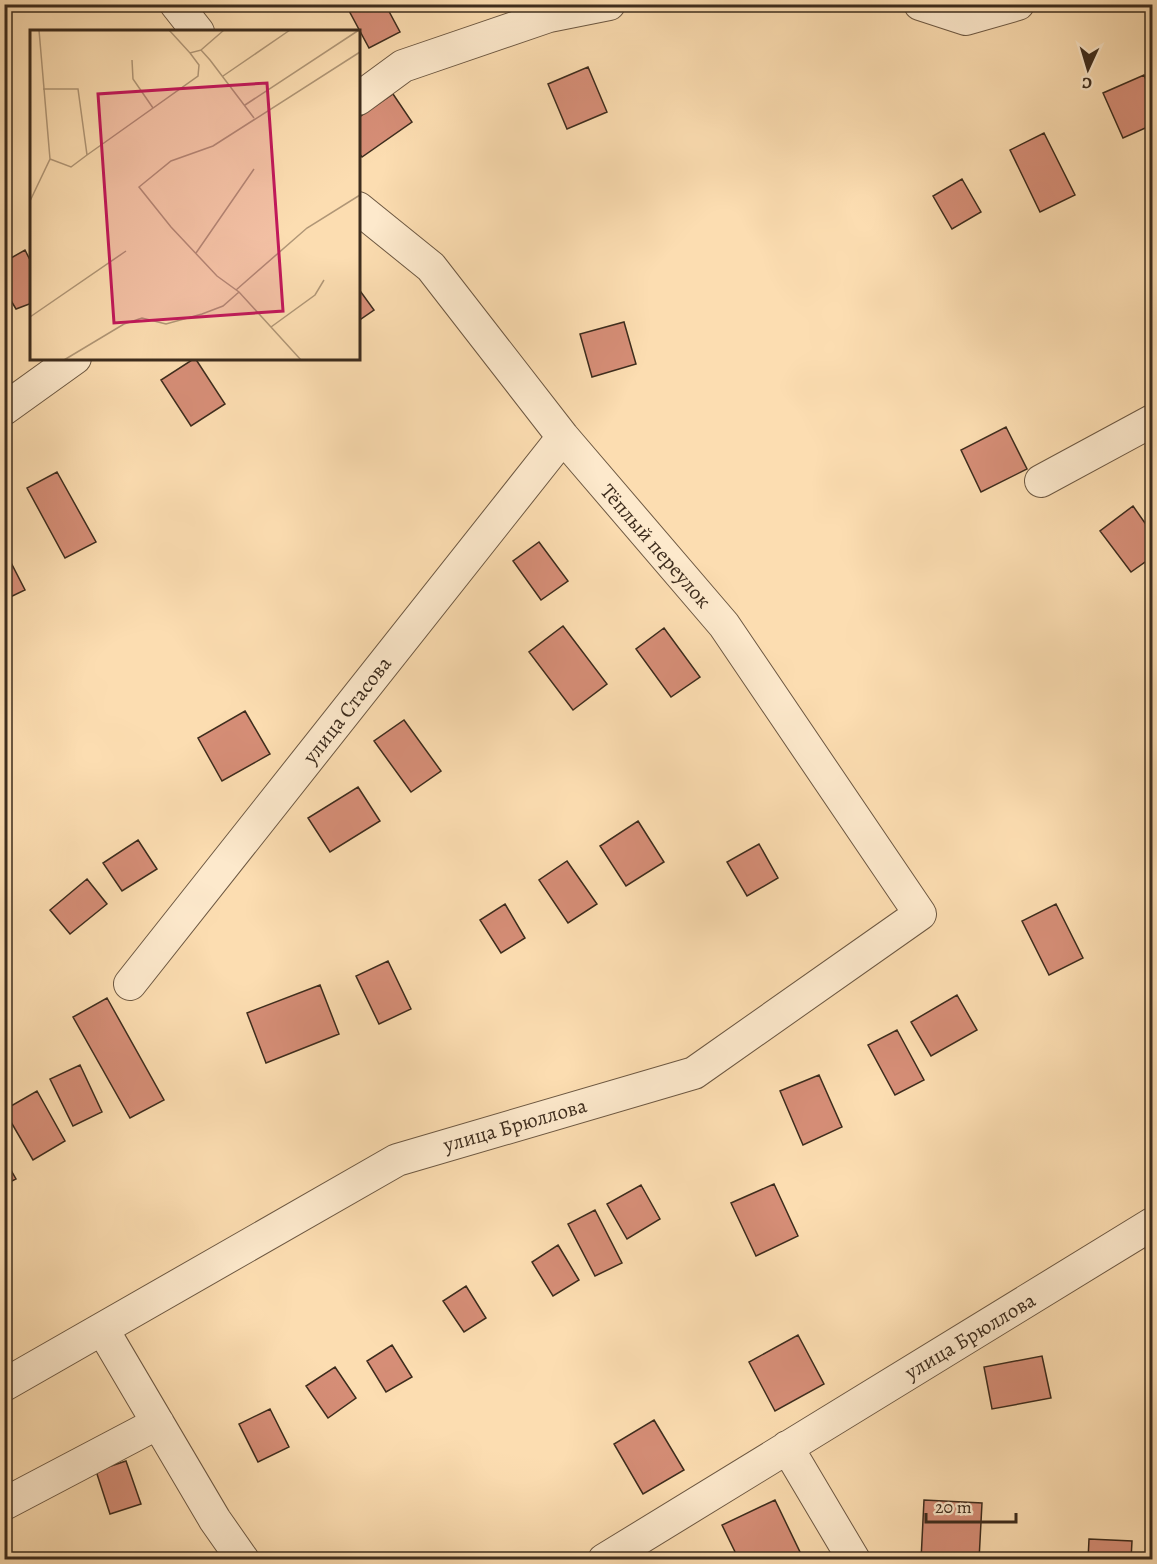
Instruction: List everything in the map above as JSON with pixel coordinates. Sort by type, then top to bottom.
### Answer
[{"type":"street","points":[[176,4],[196,30]]},
{"type":"street","points":[[360,98],[403,66],[549,16],[609,4]]},
{"type":"street","points":[[920,4],[966,19],[1018,4]]},
{"type":"street","name":"Тёплый переулок","points":[[360,210],[431,267],[563,437],[724,625],[920,914]]},
{"type":"street","points":[[4,409],[72,360]]},
{"type":"street","points":[[1041,481],[1152,421]]},
{"type":"street","name":"улица Стасова","points":[[130,984],[563,437]]},
{"type":"street","name":"улица Брюллова","points":[[4,1385],[397,1160],[694,1073],[920,914]]},
{"type":"street","name":"улица Брюллова","points":[[604,1560],[1152,1224]]},
{"type":"street","points":[[102,1330],[214,1520],[243,1560]]},
{"type":"street","points":[[4,1504],[158,1423]]},
{"type":"street","points":[[788,1447],[854,1560]]},
{"type":"building","points":[[352,4],[385,4],[400,32],[369,48],[347,7]]},
{"type":"building","points":[[588,67],[607,112],[567,129],[548,84]]},
{"type":"building","points":[[1144,75],[1152,95],[1152,125],[1123,138],[1103,93]]},
{"type":"building","points":[[393,94],[412,122],[362,157],[360,154],[360,117]]},
{"type":"building","points":[[1044,133],[1075,195],[1040,212],[1010,150]]},
{"type":"building","points":[[962,179],[981,212],[952,229],[933,196]]},
{"type":"building","points":[[25,250],[30,260],[30,304],[16,309],[4,289],[4,262]]},
{"type":"building","points":[[360,291],[374,310],[360,320]]},
{"type":"building","points":[[624,322],[636,364],[592,377],[580,334]]},
{"type":"building","points":[[192,360],[196,360],[225,404],[191,426],[161,380]]},
{"type":"building","points":[[1006,427],[1027,469],[981,492],[961,450]]},
{"type":"building","points":[[57,472],[96,542],[65,558],[27,488]]},
{"type":"building","points":[[1133,506],[1152,533],[1152,557],[1131,572],[1100,531]]},
{"type":"building","points":[[539,542],[568,581],[541,600],[513,561]]},
{"type":"building","points":[[4,549],[25,590],[4,600]]},
{"type":"building","points":[[563,626],[607,684],[573,710],[529,652]]},
{"type":"building","points":[[664,628],[700,677],[671,697],[636,649]]},
{"type":"building","points":[[245,711],[270,754],[222,781],[198,738]]},
{"type":"building","points":[[404,720],[441,771],[411,792],[374,741]]},
{"type":"building","points":[[358,787],[380,821],[330,852],[308,818]]},
{"type":"building","points":[[638,821],[664,862],[626,886],[600,846]]},
{"type":"building","points":[[138,840],[157,869],[122,891],[103,863]]},
{"type":"building","points":[[759,844],[778,878],[747,896],[727,862]]},
{"type":"building","points":[[567,861],[597,904],[568,923],[539,880]]},
{"type":"building","points":[[87,879],[107,904],[70,934],[50,910]]},
{"type":"building","points":[[505,904],[525,938],[501,953],[480,920]]},
{"type":"building","points":[[1056,904],[1083,958],[1049,975],[1022,921]]},
{"type":"building","points":[[388,961],[411,1009],[379,1024],[356,976]]},
{"type":"building","points":[[320,985],[339,1034],[266,1063],[247,1013]]},
{"type":"building","points":[[957,995],[977,1030],[931,1056],[911,1022]]},
{"type":"building","points":[[107,998],[164,1100],[130,1118],[73,1017]]},
{"type":"building","points":[[897,1030],[924,1080],[895,1095],[868,1045]]},
{"type":"building","points":[[80,1065],[102,1112],[73,1126],[50,1079]]},
{"type":"building","points":[[819,1075],[842,1127],[803,1145],[780,1091]]},
{"type":"building","points":[[37,1091],[65,1141],[33,1160],[4,1110]]},
{"type":"building","points":[[4,1158],[16,1179],[4,1185]]},
{"type":"building","points":[[774,1184],[798,1236],[756,1256],[731,1203]]},
{"type":"building","points":[[641,1185],[660,1219],[627,1239],[607,1204]]},
{"type":"building","points":[[595,1210],[622,1263],[595,1276],[568,1224]]},
{"type":"building","points":[[558,1245],[579,1280],[553,1296],[532,1262]]},
{"type":"building","points":[[466,1286],[486,1318],[464,1332],[443,1301]]},
{"type":"building","points":[[798,1335],[824,1384],[775,1411],[749,1362]]},
{"type":"building","points":[[392,1345],[412,1377],[386,1392],[367,1361]]},
{"type":"building","points":[[1042,1356],[1051,1398],[992,1409],[984,1367]]},
{"type":"building","points":[[335,1367],[356,1398],[328,1418],[306,1386]]},
{"type":"building","points":[[270,1409],[289,1447],[258,1462],[239,1424]]},
{"type":"building","points":[[654,1420],[684,1470],[643,1494],[614,1444]]},
{"type":"building","points":[[126,1461],[141,1504],[110,1514],[96,1471]]},
{"type":"building","points":[[775,1500],[800,1552],[784,1560],[739,1560],[722,1525]]},
{"type":"building","points":[[924,1500],[982,1503],[979,1560],[921,1560]]},
{"type":"building","points":[[1089,1539],[1132,1541],[1131,1560],[1088,1560]]}]
